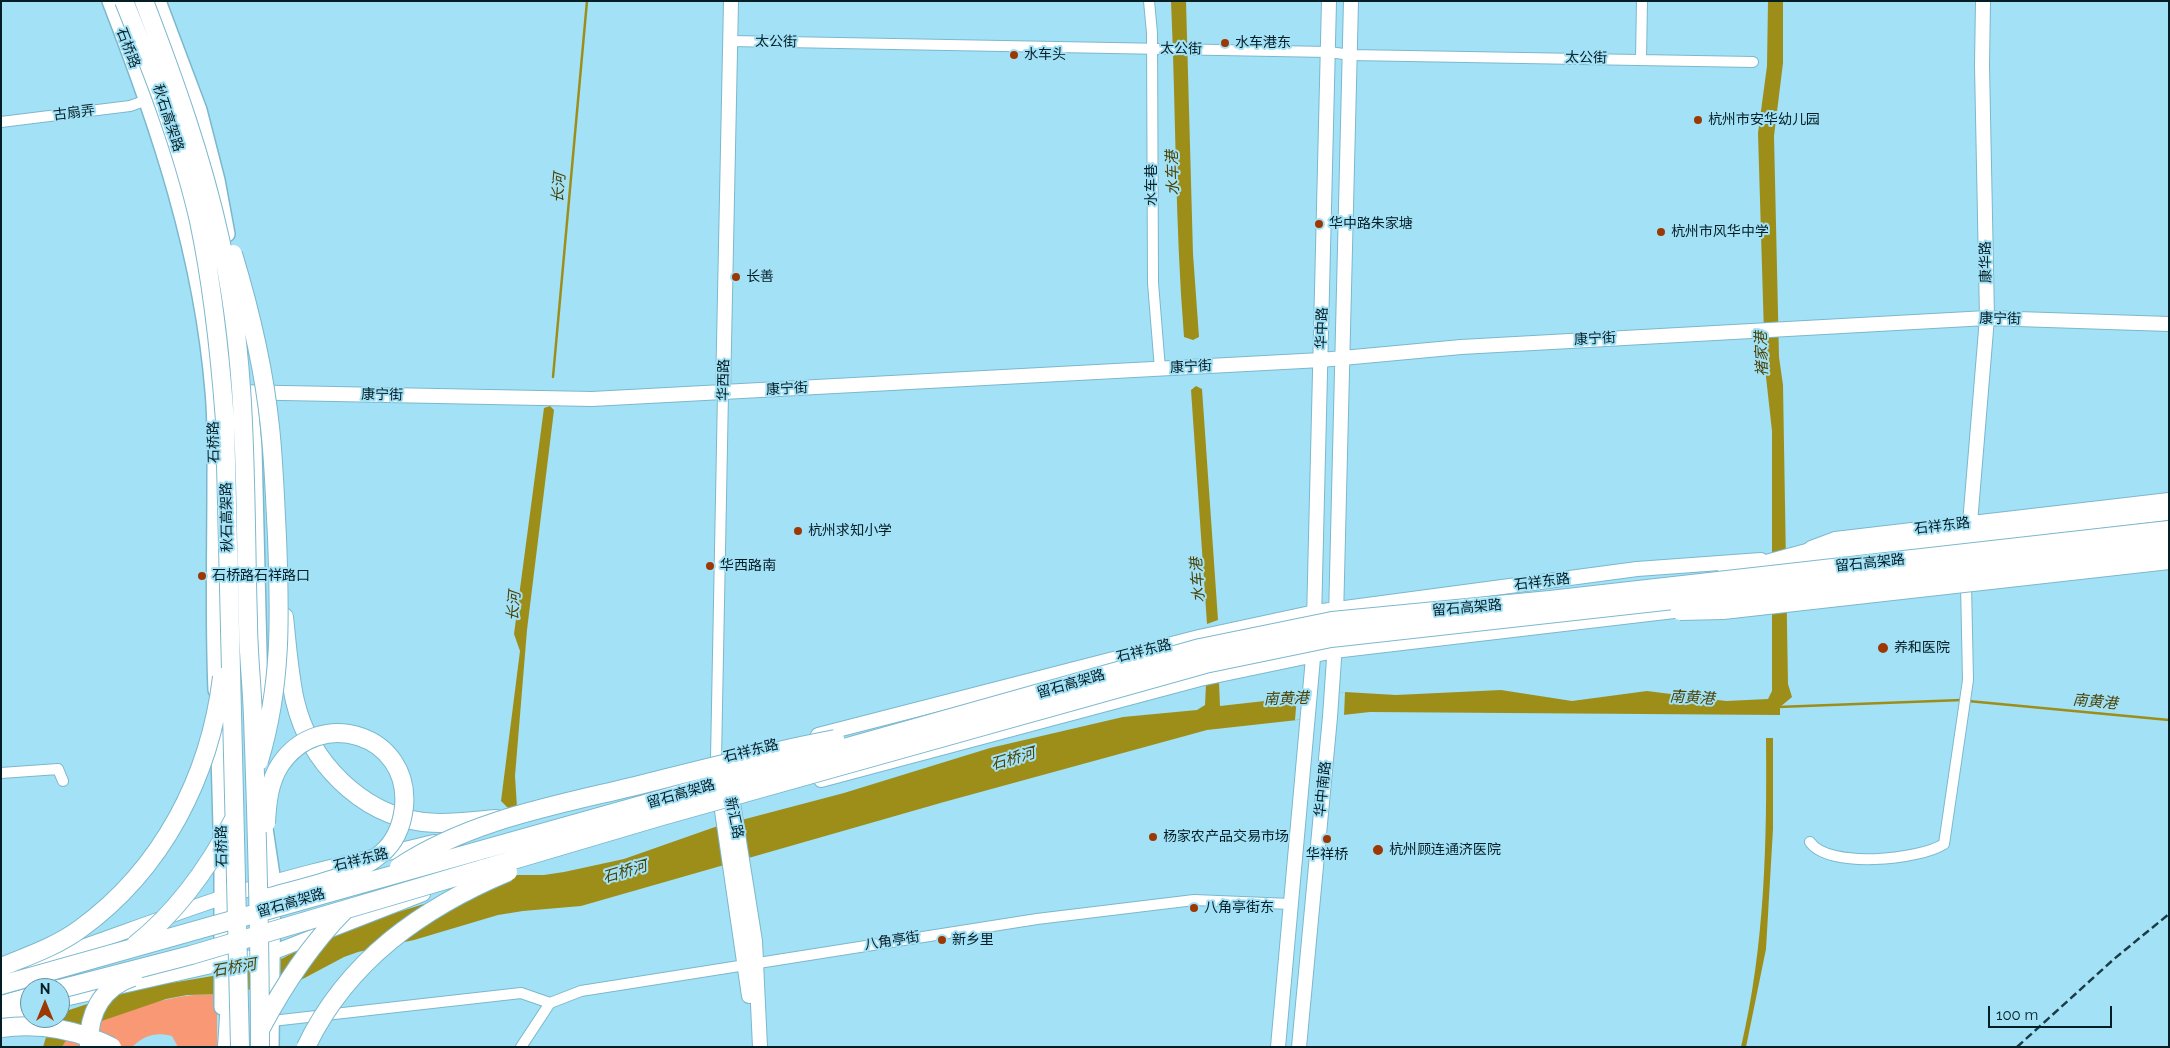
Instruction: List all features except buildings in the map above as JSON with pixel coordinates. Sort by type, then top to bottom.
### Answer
[{"type":"highway","name":"秋石高架路","points":[[124,1],[173,130],[198,219],[210,280],[220,356],[225,421],[240,1047]]},
{"type":"highway","name":"秋石高架路","points":[[144,1],[181,99],[202,167],[221,240],[235,322],[244,449],[248,624],[266,991],[260,1047]]},
{"type":"highway","points":[[70,991],[124,953],[167,915],[201,873],[245,799],[265,744],[276,692],[279,627],[278,562],[270,427],[249,312],[200,136],[181,99]]},
{"type":"highway","points":[[1696,583],[1807,552],[2169,511]]},
{"type":"highway","name":"留石高架路","points":[[1,985],[1200,648],[1332,621],[1696,583],[2169,530]]},
{"type":"highway","name":"留石高架路","points":[[70,987],[299,924],[662,816],[1205,664],[1331,638],[1554,615],[2169,545]]},
{"type":"highway","points":[[1554,615],[1723,610],[2169,560]]},
{"type":"highway","points":[[278,562],[295,701],[306,732],[325,765],[349,788],[374,804],[422,822],[460,822],[516,816]]},
{"type":"highway","points":[[1,967],[79,930],[101,912],[140,873],[166,838],[185,806],[197,779],[214,729],[223,667],[228,592]]},
{"type":"highway","points":[[252,1047],[282,990],[318,938],[365,892],[410,860],[475,828],[516,816],[791,748],[951,717]]},
{"type":"highway","points":[[59,969],[124,942],[256,901],[266,898],[275,896],[341,875],[373,859],[388,846],[399,830],[403,813],[404,793],[394,761],[383,749],[369,740],[341,733],[326,733],[312,738],[292,750],[274,776],[266,804],[264,855],[266,883],[266,892],[266,901],[267,910],[266,991]]},
{"type":"highway","points":[[306,1047],[325,1011],[354,973],[390,940],[432,909],[478,885],[524,866],[662,816]]},
{"type":"highway","points":[[89,1047],[88,1031],[96,1005],[106,993],[124,980],[268,939],[299,924]]},
{"type":"highway","points":[[227,1047],[236,928]]},
{"type":"highway","points":[[1,1005],[20,1000]]},
{"type":"highway","points":[[1,1020],[20,1013]]},
{"type":"highway","points":[[1,1028],[51,1028],[86,1035],[112,1047]]},
{"type":"main road","name":"石桥路","points":[[110,1],[147,100],[184,222],[203,308],[213,392],[223,1047]]},
{"type":"main road","points":[[158,1],[199,110],[217,180],[239,306],[249,392],[254,447],[263,822],[274,882],[274,954],[266,991],[272,1021],[271,1047]]},
{"type":"main road","name":"华西路","points":[[724,393],[730,1]]},
{"type":"main road","name":"华中路","points":[[1314,656],[1329,1]]},
{"type":"main road","name":"华中路","points":[[1334,651],[1344,358],[1351,1]]},
{"type":"main road","name":"康华路","points":[[1970,523],[1987,318],[1982,65],[1983,1]]},
{"type":"main road","name":"康宁街","points":[[213,392],[592,399],[1321,360],[1461,346],[1987,318],[2169,324]]},
{"type":"main road","name":"石祥东路","points":[[1,975],[222,898],[274,882],[519,822],[716,760],[1199,637],[1314,612],[1637,570],[1769,559],[1790,555],[1835,539],[2169,500]]},
{"type":"main road","points":[[70,996],[222,968],[274,954],[419,896],[728,812],[1200,679],[1334,651],[1637,614],[1966,584],[2169,560]]},
{"type":"main road","name":"华中南路","points":[[1299,1047],[1330,717],[1334,651]]},
{"type":"main road","name":"华中南路","points":[[1278,1047],[1314,656]]},
{"type":"main road","name":"新汇路","points":[[716,760],[728,812],[760,1047]]},
{"type":"main road","name":"新汇路","points":[[750,963],[749,989],[752,1047]]},
{"type":"main road","points":[[1,1014],[20,1011]]},
{"type":"street","name":"水车巷","points":[[1148,1],[1152,49],[1153,283],[1160,368]]},
{"type":"street","points":[[1641,59],[1642,1]]},
{"type":"street","name":"太公街","points":[[730,42],[1329,52],[1351,55],[1753,62]]},
{"type":"street","name":"古扇弄","points":[[1,122],[130,106],[147,100]]},
{"type":"street","name":"华西路","points":[[716,760],[724,393]]},
{"type":"street","points":[[1810,842],[1814,847],[1827,854],[1887,860],[1934,851],[1944,844],[1964,718],[1968,680],[1966,584]]},
{"type":"street","points":[[1,773],[58,769],[63,780]]},
{"type":"street","name":"八角亭街","points":[[550,1003],[580,991],[1037,919],[1194,900],[1291,904]]},
{"type":"street","points":[[272,1021],[521,993],[550,1003],[521,1047]]},
{"type":"shaded area","points":[[217,994],[217,1047],[178,1047],[172,1036],[161,1034],[146,1037],[132,1047],[62,1047],[67,1038],[77,1030],[106,1017],[174,998]]},
{"type":"water","points":[[1171,1],[1186,1],[1193,254],[1199,337],[1193,340],[1184,337],[1181,295]]},
{"type":"water","name":"石桥河","points":[[1768,1],[1783,1],[1783,63],[1774,136],[1779,357],[1783,385],[1788,684],[1792,697],[1780,707],[1780,715],[1370,712],[1207,730],[944,802],[581,906],[498,915],[414,940],[358,952],[344,957],[297,982],[222,994],[187,995],[166,999],[84,1027],[68,1037],[62,1047],[43,1047],[49,1028],[70,1028],[70,1010],[142,986],[266,967],[331,933],[517,875],[544,875],[624,859],[715,827],[844,793],[990,748],[1123,717],[1197,710],[1205,705],[1206,684],[1219,682],[1220,706],[1345,692],[1396,695],[1501,690],[1572,701],[1647,691],[1726,701],[1768,699],[1772,691],[1772,431],[1765,368],[1758,133],[1767,66]]},
{"type":"water","points":[[1196,386],[1202,389],[1218,620],[1207,624],[1191,390]]},
{"type":"water","points":[[550,406],[554,410],[527,630],[515,776],[517,808],[509,809],[501,801],[520,651],[514,634],[544,408]]},
{"type":"water","points":[[1766,738],[1773,738],[1773,829],[1766,949],[1746,1047],[1741,1047],[1749,1009],[1760,932],[1765,854]]},
{"type":"pier","points":[[1345,692],[1344,716],[1295,720],[1297,696]]},
{"type":"waterway","name":"长河","points":[[553,377],[587,1]]},
{"type":"waterway","name":"南黄港","points":[[1778,707],[1962,700]]},
{"type":"waterway","name":"南黄港","points":[[1968,701],[2169,720]]},
{"type":"railway","points":[[2017,1047],[2114,959],[2169,914]]},
{"type":"place","name":"水车港东","points":[[1225,43]]},
{"type":"place","name":"水车头","points":[[1014,55]]},
{"type":"place","name":"杭州市安华幼儿园","points":[[1698,120]]},
{"type":"place","name":"华中路朱家塘","points":[[1319,224]]},
{"type":"place","name":"杭州市风华中学","points":[[1661,232]]},
{"type":"place","name":"长善","points":[[736,277]]},
{"type":"place","name":"杭州求知小学","points":[[798,531]]},
{"type":"place","name":"华西路南","points":[[710,566]]},
{"type":"place","name":"石桥路石祥路口","points":[[202,576]]},
{"type":"place","name":"养和医院","points":[[1883,648]]},
{"type":"place","name":"杨家农产品交易市场","points":[[1153,837]]},
{"type":"place","name":"华祥桥","points":[[1327,839]]},
{"type":"place","name":"杭州顾连通济医院","points":[[1378,850]]},
{"type":"place","name":"八角亭街东","points":[[1194,908]]},
{"type":"place","name":"新乡里","points":[[942,940]]},
{"type":"water label","name":"水车港","points":[[1173,173]]},
{"type":"water label","name":"褚家港","points":[[1762,354]]},
{"type":"water label","name":"水车港","points":[[1198,580]]}]
